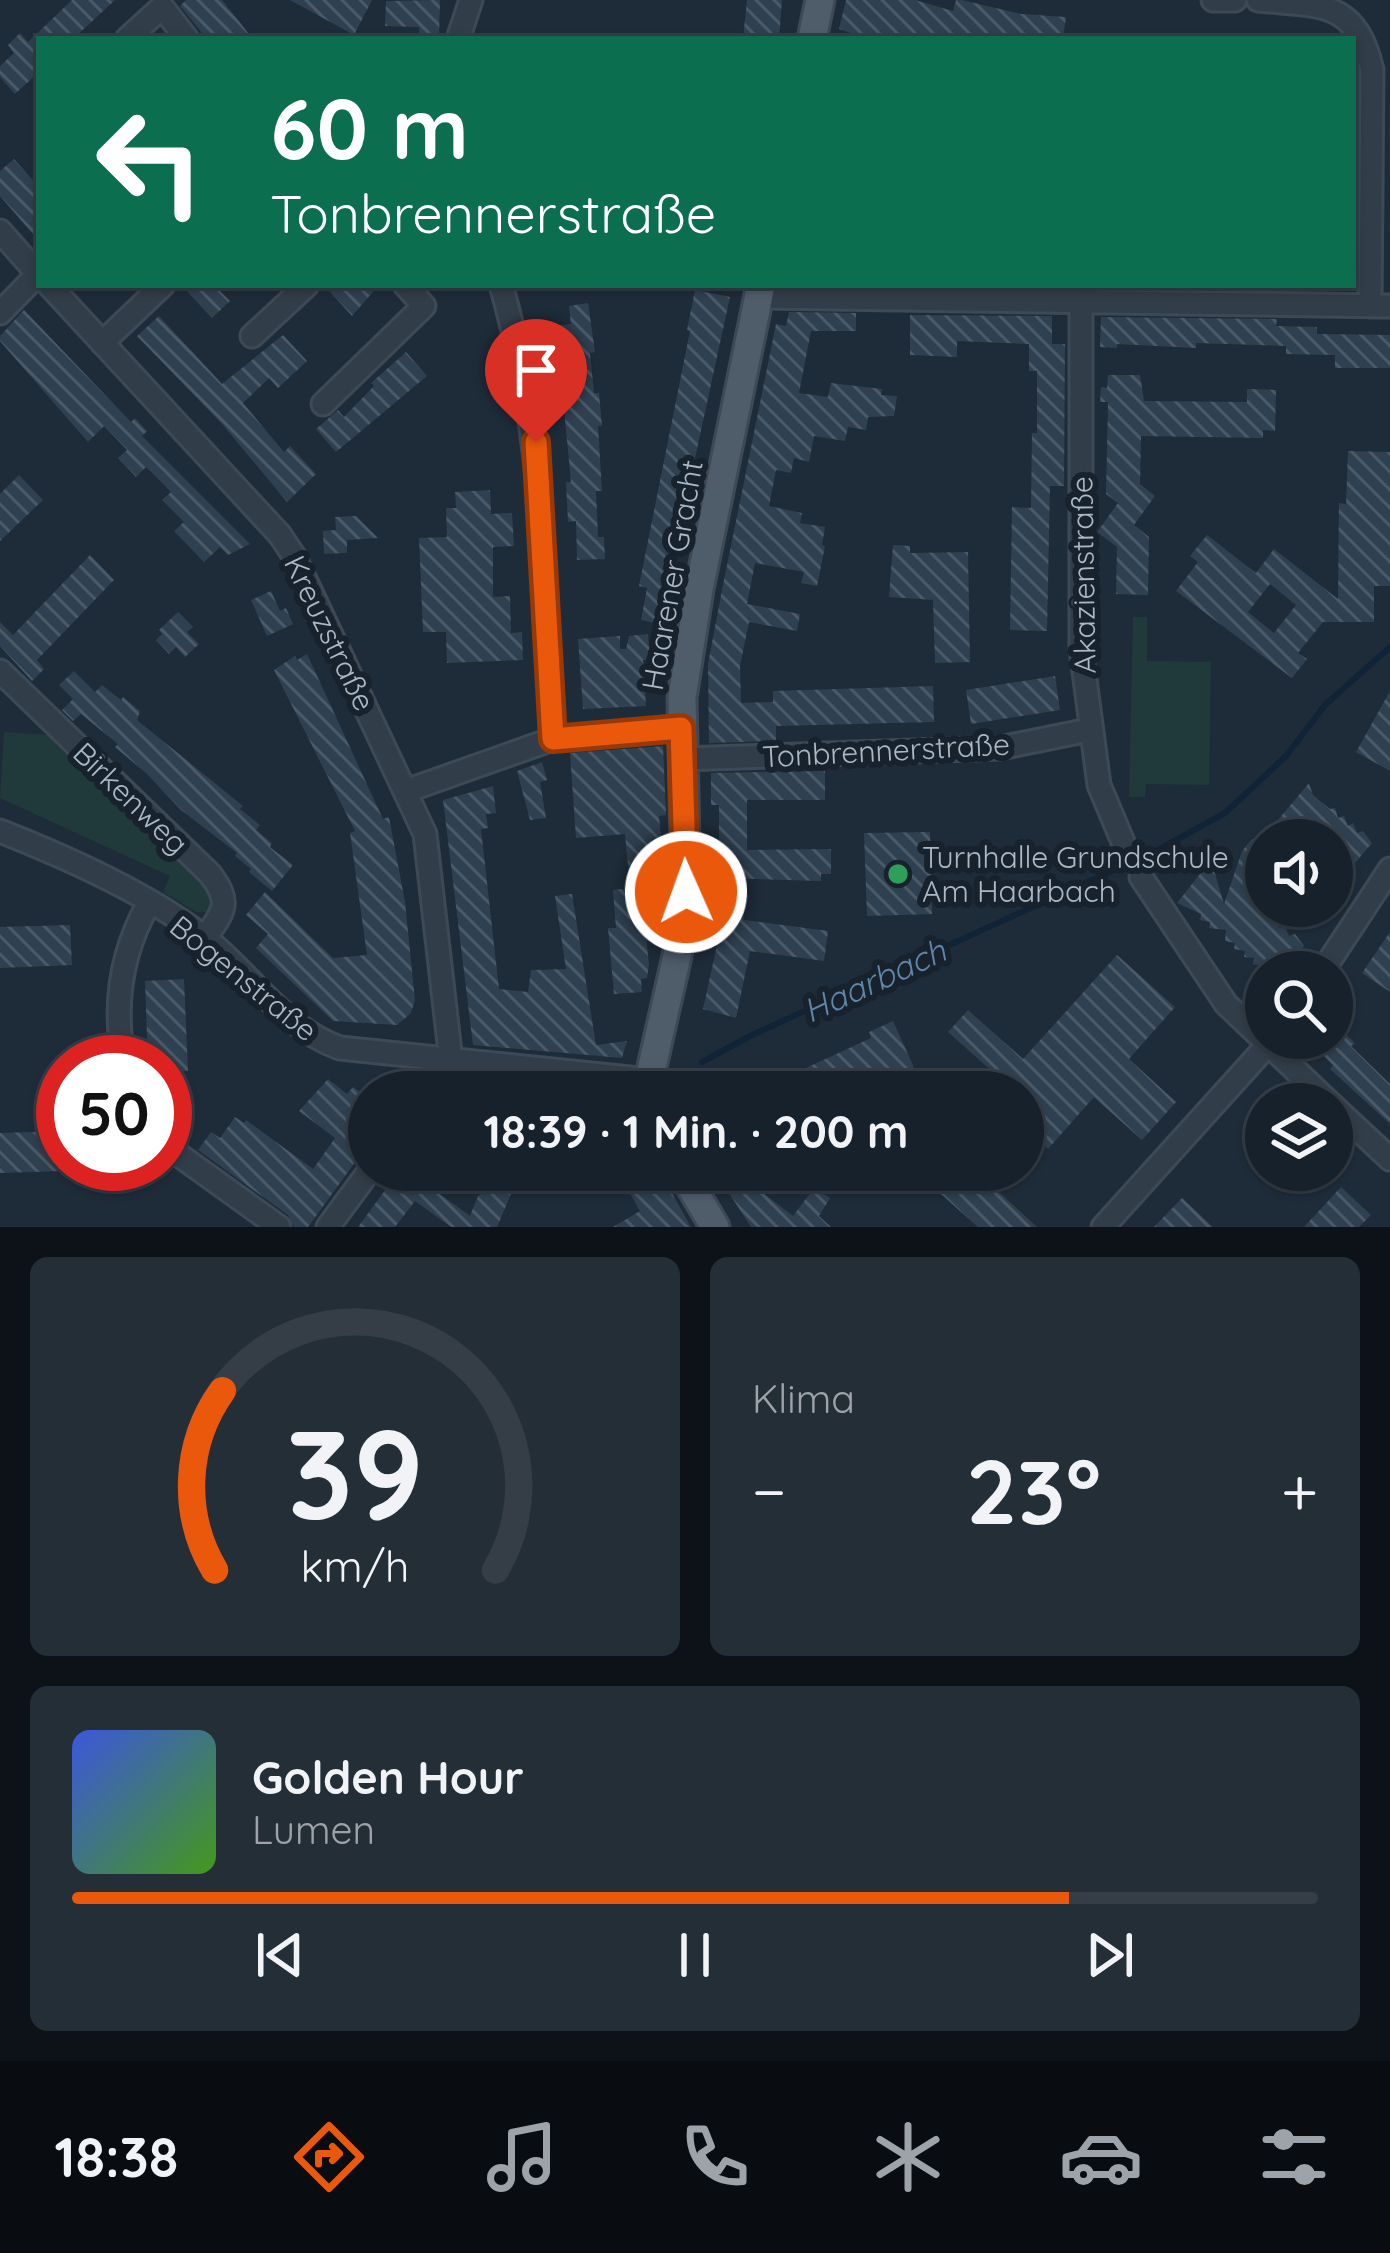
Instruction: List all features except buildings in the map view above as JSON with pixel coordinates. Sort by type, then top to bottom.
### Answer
[{"type":"main road","points":[[813,36],[820,0]]},
{"type":"main road","name":"Haarener Gracht","points":[[653,1071],[686,892],[682,698],[699,589],[760,291]]},
{"type":"main road","points":[[694,1191],[715,1227]]},
{"type":"street","points":[[459,36],[471,0]]},
{"type":"street","points":[[1213,0],[1235,0]]},
{"type":"street","points":[[760,291],[1380,306],[1372,70],[1367,45],[1357,25],[1337,11],[1258,0]]},
{"type":"street","points":[[130,36],[162,7],[185,36]]},
{"type":"street","points":[[0,231],[36,271]]},
{"type":"street","points":[[0,314],[36,277]]},
{"type":"street","name":"Kreuzstraße","points":[[52,288],[287,545],[425,834],[452,1061]]},
{"type":"street","points":[[102,343],[160,288]]},
{"type":"street","points":[[252,335],[304,288]]},
{"type":"street","points":[[323,404],[424,306],[408,288]]},
{"type":"street","points":[[502,288],[536,442],[553,739]]},
{"type":"street","name":"Akazienstraße","points":[[1081,302],[1080,602],[1089,730],[1099,785],[1123,842]]},
{"type":"street","name":"Birkenweg","points":[[0,670],[210,874],[222,891],[224,912],[205,938]]},
{"type":"street","points":[[406,791],[553,739],[681,728]]},
{"type":"street","name":"Tonbrennerstraße","points":[[682,759],[1000,748],[1089,730]]},
{"type":"street","name":"Bogenstraße","points":[[0,831],[149,903],[205,938],[318,1040],[340,1048],[531,1071]]},
{"type":"street","points":[[1336,951],[1390,869]]},
{"type":"street","points":[[1141,877],[1226,1004],[1245,1020]]},
{"type":"street","points":[[123,1035],[120,984],[131,935],[149,903]]},
{"type":"street","points":[[1103,1227],[1256,1059]]},
{"type":"street","points":[[1287,1059],[1311,1083]]},
{"type":"street","points":[[444,1071],[452,1061]]},
{"type":"street","points":[[1353,1125],[1390,1159]]},
{"type":"street","points":[[192,1164],[279,1227]]},
{"type":"street","points":[[328,1227],[355,1191]]},
{"type":"green space","points":[[1133,617],[1147,617],[1147,661],[1211,662],[1209,785],[1146,784],[1145,797],[1129,797]]},
{"type":"green space","points":[[4,732],[49,735],[212,894],[208,912],[196,912],[163,892],[170,876],[0,798]]},
{"type":"waterway","name":"Haarbach","points":[[702,1062],[1158,850],[1225,813],[1286,756],[1325,705],[1390,647]]},
{"type":"place","name":"Turnhalle Grundschule Am Haarbach","points":[[898,874]]},
{"type":"route","points":[[536,442],[553,739],[681,728],[686,892]]}]
